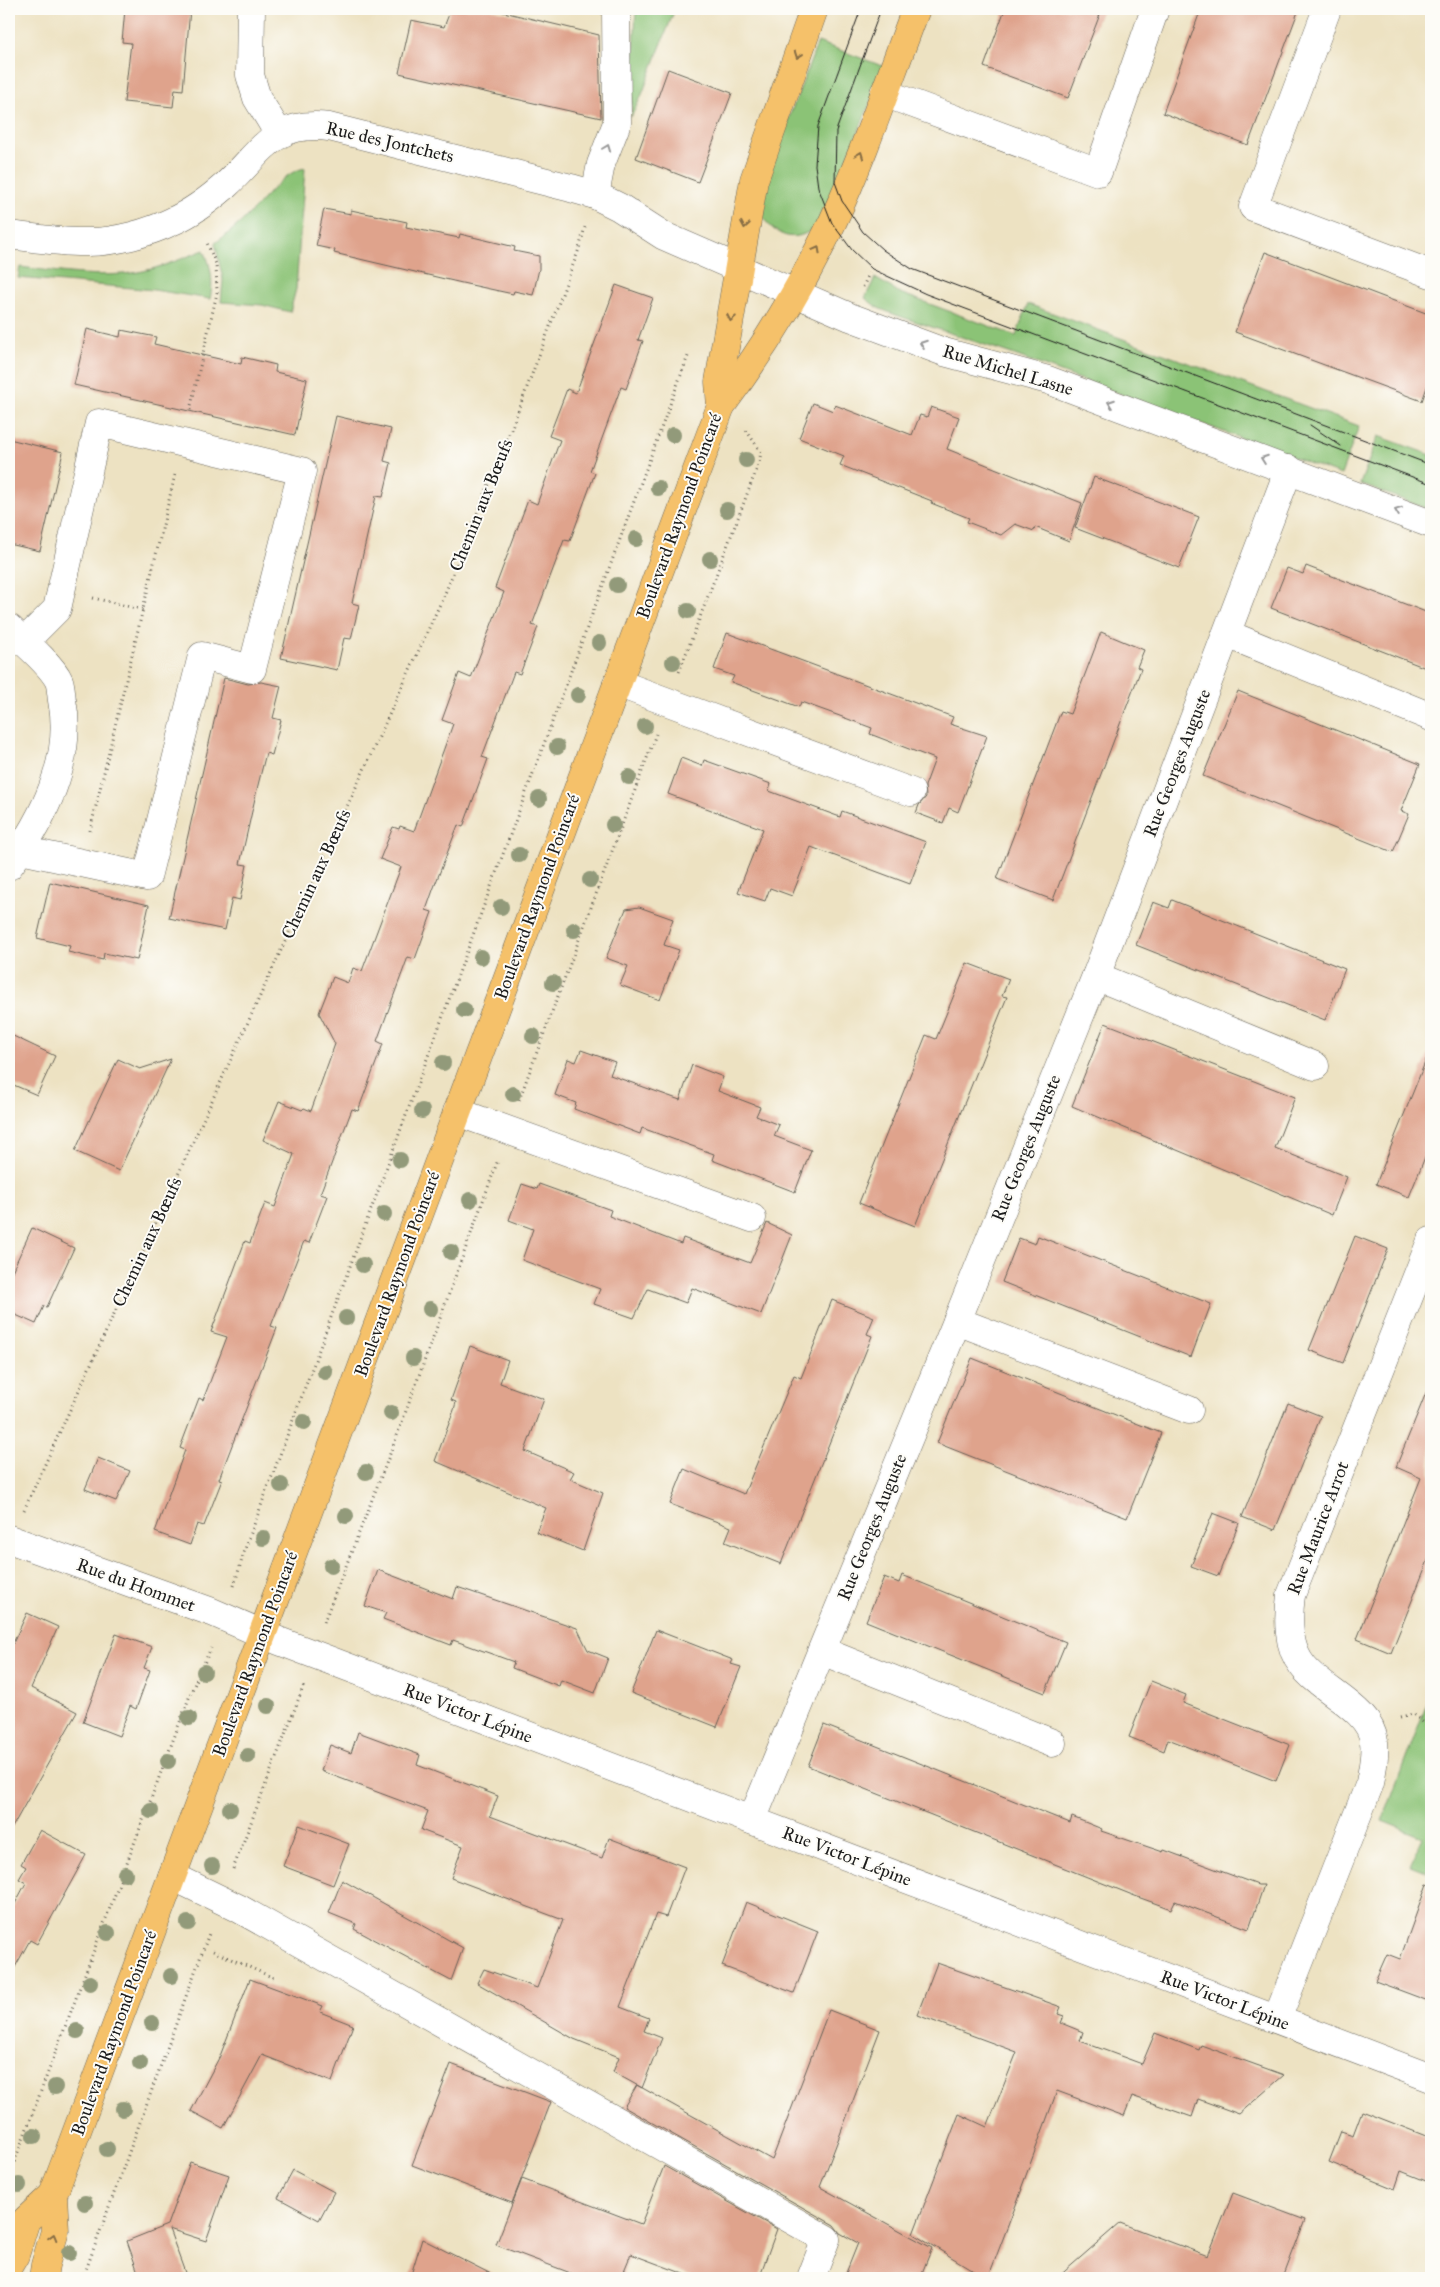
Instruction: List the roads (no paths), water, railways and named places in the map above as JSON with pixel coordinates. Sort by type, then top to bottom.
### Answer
[{"type":"main road","name":"Boulevard Raymond Poincaré","points":[[721,406],[719,382],[740,270],[744,227],[754,180],[814,9]]},
{"type":"main road","name":"Boulevard Raymond Poincaré","points":[[43,2278],[44,2265],[55,2231],[53,2195],[721,406],[794,293],[839,208],[916,9]]},
{"type":"main road","name":"Boulevard Raymond Poincaré","points":[[9,2265],[15,2254],[26,2220],[53,2195]]},
{"type":"street","points":[[252,9],[250,74],[257,98],[279,134]]},
{"type":"street","points":[[595,195],[601,164],[617,123],[616,9]]},
{"type":"street","points":[[884,93],[1098,172],[1155,9]]},
{"type":"street","points":[[1327,9],[1253,207],[1431,274]]},
{"type":"street","name":"Rue des Jontchets","points":[[9,235],[89,242],[131,236],[172,222],[200,207],[226,184],[267,142],[295,127],[312,124],[329,126],[595,195]]},
{"type":"street","name":"Rue Michel Lasne","points":[[595,195],[619,207],[664,236],[850,318],[944,352],[1048,380],[1289,469],[1431,524]]},
{"type":"street","points":[[99,423],[302,471],[252,669],[202,656],[147,876],[83,863],[15,858],[46,806],[62,759],[65,714],[58,680],[16,635],[57,609],[99,423]]},
{"type":"street","name":"Rue Georges Auguste","points":[[752,1820],[1096,976],[1289,469]]},
{"type":"street","points":[[1227,634],[1431,717]]},
{"type":"street","points":[[617,683],[911,792]]},
{"type":"street","points":[[1096,976],[1315,1066]]},
{"type":"street","points":[[457,1112],[752,1218]]},
{"type":"street","name":"Rue Maurice Arrot","points":[[1277,2019],[1370,1784],[1374,1759],[1374,1740],[1368,1726],[1359,1713],[1318,1683],[1301,1664],[1290,1634],[1288,1617],[1291,1595],[1431,1241]]},
{"type":"street","points":[[957,1321],[1189,1410]]},
{"type":"street","name":"Rue du Hommet","points":[[9,1540],[212,1612],[262,1634]]},
{"type":"street","name":"Rue Victor Lépine","points":[[262,1634],[1431,2078]]},
{"type":"street","points":[[822,1651],[1052,1743]]},
{"type":"street","points":[[172,1876],[221,1900],[826,2239],[811,2278]]},
{"type":"tram line","points":[[861,9],[818,126],[815,165],[818,187],[832,223],[852,250],[872,269],[926,294],[1431,484]]},
{"type":"tram line","points":[[881,9],[836,131],[835,182],[842,201],[863,232],[883,250],[912,269],[1431,465]]},
{"type":"tram line","points":[[1310,425],[1341,446]]}]
